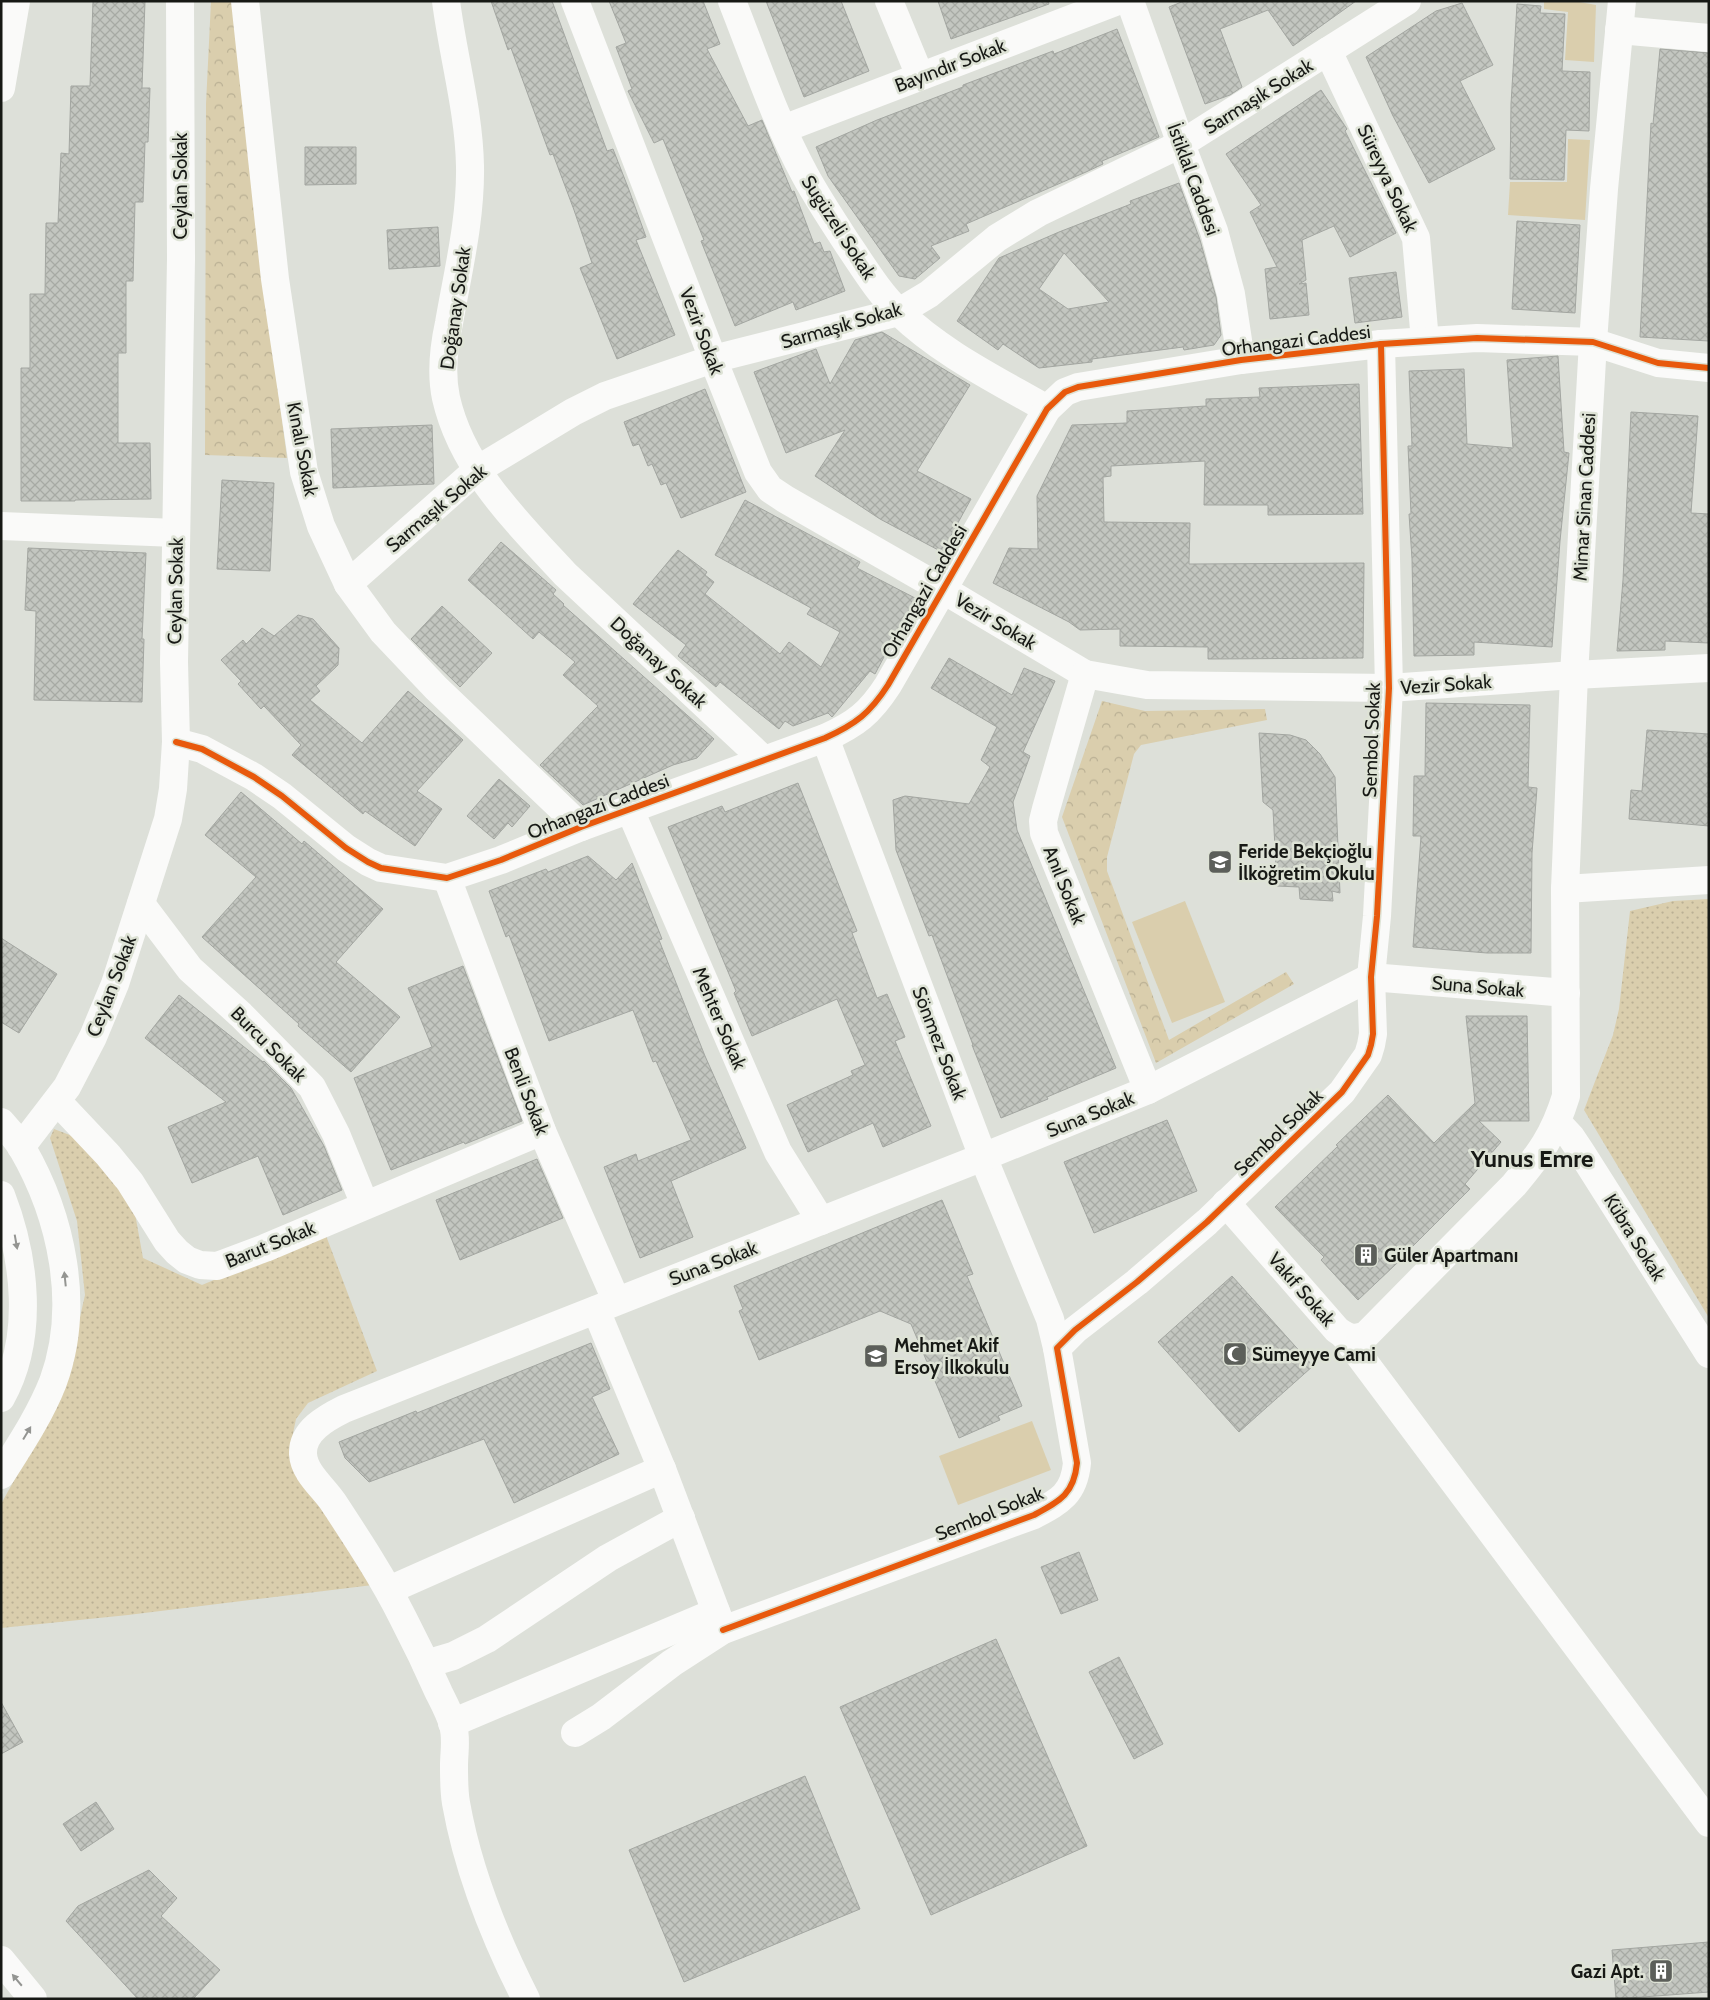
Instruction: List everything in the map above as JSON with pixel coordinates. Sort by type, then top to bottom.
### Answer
[{"type":"street","points":[[1,88],[5,33],[16,1]]},
{"type":"street","name":"Ceylan Sokak","points":[[21,1147],[57,1101],[93,1037],[115,984],[141,904],[168,819],[173,789],[176,742],[174,662],[181,260],[180,1]]},
{"type":"street","name":"Kınalı Sokak","points":[[245,1],[273,262],[304,472],[321,526],[348,584],[383,632],[405,656],[581,828]]},
{"type":"street","name":"Doğanay Sokak","points":[[446,1],[468,136],[470,166],[464,243],[448,324],[444,361],[445,396],[454,426],[477,470],[497,499],[565,574],[764,760]]},
{"type":"street","name":"Vezir Sokak","points":[[575,1],[758,472],[770,489],[1085,674],[1148,685],[1389,688],[1709,668]]},
{"type":"street","name":"Sugüzeli Sokak","points":[[732,1],[783,129],[805,175],[866,270],[899,312],[929,337],[960,358],[1047,409]]},
{"type":"street","points":[[889,1],[920,76]]},
{"type":"street","name":"Bayındır Sokak","points":[[783,129],[1118,1]]},
{"type":"street","name":"İstiklal Caddesi","points":[[1130,1],[1223,259],[1232,294],[1241,360]]},
{"type":"street","name":"Sarmaşık Sokak","points":[[348,584],[477,470],[572,412],[605,396],[713,359],[899,312],[928,294],[997,238],[1024,221],[1181,144],[1407,1]]},
{"type":"street","name":"Mimar Sinan Caddesi","points":[[1566,993],[1565,888],[1574,675],[1593,342],[1622,1]]},
{"type":"street","points":[[1619,30],[1709,38]]},
{"type":"street","name":"Süreyya Sokak","points":[[1328,51],[1416,238],[1425,341]]},
{"type":"street","name":"Orhangazi Caddesi","points":[[176,742],[202,749],[254,777],[282,796],[346,848],[368,862],[381,868],[446,878],[501,860],[581,828],[825,738],[857,721],[874,706],[888,685],[1047,409],[1065,392],[1078,387],[1241,360],[1381,344],[1477,338],[1593,342],[1658,363],[1709,368]]},
{"type":"street","name":"Sembol Sokak","points":[[719,1621],[1034,1514],[1054,1504],[1068,1492],[1076,1479],[1077,1463],[1057,1348],[1075,1330],[1168,1256],[1226,1203],[1342,1092],[1368,1055],[1373,1034],[1371,977],[1377,916],[1389,688],[1381,344]]},
{"type":"street","points":[[1,526],[176,532]]},
{"type":"street","name":"Anıl Sokak","points":[[1085,674],[1046,808],[1043,821],[1044,833],[1148,1090]]},
{"type":"street","name":"Sönmez Sokak","points":[[825,738],[983,1157],[1050,1319],[1057,1348]]},
{"type":"street","name":"Mehter Sokak","points":[[630,810],[778,1152],[821,1221]]},
{"type":"street","name":"Benli Sokak","points":[[446,878],[606,1305],[662,1469],[719,1621]]},
{"type":"street","points":[[1565,888],[1709,880]]},
{"type":"street","name":"Burcu Sokak","points":[[141,904],[190,969],[241,1014],[312,1088],[336,1134],[365,1205]]},
{"type":"street","name":"Suna Sokak","points":[[526,1999],[506,1958],[481,1894],[464,1841],[456,1802],[454,1766],[456,1736],[452,1723],[426,1664],[389,1590],[331,1499],[307,1467],[303,1454],[306,1440],[313,1429],[344,1409],[1148,1090],[1371,977],[1566,993]]},
{"type":"street","name":"Vakıf Sokak","points":[[1226,1203],[1337,1330],[1351,1338],[1366,1335],[1514,1185],[1533,1164],[1558,1123],[1566,1096],[1566,993]]},
{"type":"street","name":"Barut Sokak","points":[[57,1101],[130,1182],[158,1228],[177,1252],[187,1260],[200,1265],[217,1266],[238,1259],[542,1131]]},
{"type":"street","points":[[1,1122],[21,1147],[44,1195],[59,1240],[66,1286],[66,1320],[62,1349],[53,1381],[38,1415],[1,1475]]},
{"type":"street","name":"Kübra Sokak","points":[[1558,1123],[1581,1152],[1709,1354]]},
{"type":"street","points":[[1,1195],[13,1226],[21,1272],[23,1307],[14,1370],[1,1398]]},
{"type":"street","points":[[1344,1335],[1709,1823]]},
{"type":"street","points":[[389,1590],[662,1469]]},
{"type":"street","points":[[426,1664],[453,1656],[487,1639],[608,1558],[681,1518]]},
{"type":"street","points":[[452,1723],[719,1621]]},
{"type":"street","points":[[575,1733],[601,1717],[672,1663],[719,1621]]},
{"type":"street","points":[[1,1960],[34,1999]]},
{"type":"green space","points":[[211,1],[236,1],[258,239],[287,458],[205,455],[206,104]]},
{"type":"green space","points":[[1544,1],[1574,1],[1596,5],[1594,62],[1565,60],[1568,12],[1544,9]]},
{"type":"green space","points":[[1568,139],[1590,140],[1585,220],[1508,215],[1510,182],[1567,182]]},
{"type":"green space","points":[[1102,701],[1145,711],[1265,709],[1267,720],[1141,745],[1134,754],[1107,857],[1107,871],[1169,1040],[1286,972],[1294,984],[1156,1063],[1062,817]]},
{"type":"green space","points":[[1709,899],[1709,1318],[1584,1110],[1613,1035],[1619,1009],[1630,911],[1673,901]]},
{"type":"green space","points":[[1185,901],[1225,1002],[1172,1023],[1132,922]]},
{"type":"green space","points":[[54,1129],[75,1137],[122,1185],[134,1208],[143,1258],[202,1285],[325,1233],[377,1371],[308,1403],[296,1419],[289,1453],[373,1585],[128,1615],[1,1628],[1,1504],[31,1450],[66,1379],[85,1295],[77,1221],[50,1138]]},
{"type":"green space","points":[[1032,1421],[1051,1470],[958,1505],[939,1456]]},
{"type":"building","points":[[93,1],[145,1],[142,88],[150,88],[148,142],[145,142],[143,202],[135,202],[133,281],[126,281],[126,353],[118,353],[118,443],[150,443],[151,499],[21,501],[21,368],[30,368],[30,294],[45,294],[46,223],[58,223],[61,153],[69,154],[71,86],[90,86]]},
{"type":"building","points":[[491,1],[552,1],[607,151],[613,149],[629,190],[646,237],[636,240],[675,335],[617,359],[580,268],[592,263],[574,210],[553,154],[550,155],[511,48],[508,50]]},
{"type":"building","points":[[609,1],[703,1],[720,44],[707,49],[748,126],[762,120],[792,192],[794,191],[814,244],[820,242],[824,252],[830,251],[845,291],[796,310],[793,302],[735,326],[701,241],[704,240],[663,139],[654,143],[628,91],[632,89],[616,47],[626,43]]},
{"type":"building","points":[[766,1],[841,1],[869,71],[804,97]]},
{"type":"building","points":[[938,1],[1048,1],[1049,4],[951,39]]},
{"type":"building","points":[[1184,1],[1356,1],[1293,46],[1268,10],[1220,29],[1242,87],[1230,95],[1205,104],[1169,7]]},
{"type":"building","points":[[1462,3],[1493,65],[1460,81],[1495,149],[1429,183],[1393,116],[1366,57],[1436,11]]},
{"type":"building","points":[[1517,4],[1541,6],[1540,13],[1565,14],[1562,71],[1590,72],[1589,131],[1566,130],[1564,180],[1510,179],[1511,104]]},
{"type":"building","points":[[1117,29],[1159,137],[1102,161],[1103,164],[1086,172],[966,224],[969,231],[931,246],[940,258],[915,279],[899,276],[828,176],[816,147],[877,120],[963,87],[963,85],[1053,51],[1054,54]]},
{"type":"building","points":[[1660,49],[1709,53],[1709,341],[1640,337],[1651,123],[1653,124]]},
{"type":"building","points":[[1321,90],[1347,129],[1345,131],[1396,233],[1350,257],[1334,226],[1302,240],[1306,280],[1299,284],[1306,283],[1309,315],[1270,319],[1265,269],[1277,267],[1250,212],[1261,205],[1226,154]]},
{"type":"building","points":[[305,147],[356,147],[356,184],[305,185]]},
{"type":"building","points":[[1179,183],[1200,240],[1216,297],[1221,335],[1214,345],[1184,350],[1183,347],[1092,359],[1092,362],[1039,368],[1003,344],[998,350],[957,321],[999,258],[1131,204],[1130,201]],"holes":[[[1064,253],[1109,302],[1068,309],[1039,289]]]},
{"type":"building","points":[[1517,221],[1580,225],[1575,313],[1512,309]]},
{"type":"building","points":[[438,227],[440,266],[389,269],[387,230]]},
{"type":"building","points":[[1396,272],[1402,317],[1355,323],[1349,278]]},
{"type":"building","points":[[882,332],[970,385],[917,471],[971,499],[942,552],[880,519],[815,476],[845,430],[786,453],[754,372],[816,349],[830,384],[855,340]]},
{"type":"building","points":[[1558,356],[1564,452],[1569,453],[1552,647],[1474,642],[1474,655],[1414,656],[1409,514],[1411,514],[1408,446],[1412,446],[1409,371],[1464,369],[1467,444],[1513,448],[1507,360]]},
{"type":"building","points":[[1359,384],[1363,514],[1268,515],[1268,505],[1204,505],[1205,461],[1111,466],[1111,476],[1103,477],[1104,522],[1190,523],[1189,564],[1364,563],[1363,658],[1208,659],[1208,647],[1120,646],[1120,629],[1080,630],[1069,622],[993,583],[1009,548],[1038,549],[1037,496],[1072,425],[1127,423],[1127,411],[1206,406],[1206,399],[1260,397],[1259,388]]},
{"type":"building","points":[[705,389],[746,492],[681,518],[666,483],[661,485],[652,464],[648,466],[639,444],[633,446],[624,422]]},
{"type":"building","points":[[1631,412],[1698,416],[1691,513],[1709,514],[1709,643],[1665,641],[1665,650],[1617,651],[1623,580]]},
{"type":"building","points":[[432,425],[434,484],[333,488],[331,429]]},
{"type":"building","points":[[222,480],[274,483],[270,571],[217,569]]},
{"type":"building","points":[[745,500],[860,562],[857,568],[915,598],[875,674],[870,671],[832,717],[828,713],[793,726],[785,721],[779,729],[720,682],[716,687],[678,656],[686,645],[633,604],[678,550],[707,572],[705,575],[714,582],[705,594],[780,654],[789,642],[821,667],[840,632],[807,614],[811,608],[715,555]]},
{"type":"building","points":[[501,542],[556,590],[553,594],[563,605],[714,739],[697,758],[673,765],[583,805],[540,765],[598,706],[563,675],[575,662],[539,632],[533,639],[468,580]]},
{"type":"building","points":[[28,548],[146,553],[142,639],[144,639],[142,702],[34,700],[36,611],[25,610]]},
{"type":"building","points":[[442,606],[492,653],[460,687],[411,639]]},
{"type":"building","points":[[298,615],[313,619],[339,648],[338,665],[316,686],[320,691],[310,700],[362,743],[408,691],[463,740],[417,791],[442,809],[415,846],[365,811],[363,814],[292,755],[301,745],[264,706],[261,709],[238,684],[241,681],[221,660],[243,640],[246,644],[262,628],[274,636]]},
{"type":"building","points":[[949,658],[1012,695],[1024,668],[1055,681],[1023,752],[1030,756],[1013,802],[1017,830],[1116,1068],[1001,1118],[932,935],[929,936],[896,850],[893,800],[905,796],[969,804],[990,767],[981,760],[997,727],[931,688]]},
{"type":"building","points":[[1426,703],[1530,705],[1528,787],[1537,788],[1532,853],[1531,953],[1487,953],[1413,947],[1421,836],[1413,836],[1414,776],[1425,776]]},
{"type":"building","points":[[1647,730],[1709,734],[1709,826],[1629,819],[1631,790],[1642,791]]},
{"type":"building","points":[[1259,733],[1290,735],[1306,740],[1320,754],[1335,777],[1340,893],[1332,891],[1333,901],[1300,899],[1299,887],[1277,886],[1273,810],[1263,802]]},
{"type":"building","points":[[499,779],[530,806],[512,827],[508,823],[494,839],[467,816]]},
{"type":"building","points":[[798,783],[857,931],[852,933],[877,998],[887,994],[905,1037],[895,1041],[931,1126],[883,1147],[873,1123],[808,1152],[787,1105],[853,1075],[851,1071],[865,1065],[837,999],[752,1036],[734,993],[736,991],[668,827],[722,806],[725,812]]},
{"type":"building","points":[[241,792],[302,844],[304,841],[383,909],[336,962],[400,1017],[351,1072],[202,937],[256,877],[205,835]]},
{"type":"building","points":[[588,856],[616,880],[632,863],[662,939],[659,940],[705,1056],[746,1148],[671,1181],[693,1237],[640,1258],[604,1167],[636,1154],[638,1161],[691,1140],[656,1061],[653,1062],[633,1010],[549,1041],[509,935],[506,937],[489,891],[546,869],[548,872]]},
{"type":"building","points":[[1,938],[57,974],[19,1033],[1,1022]]},
{"type":"building","points":[[463,966],[522,1121],[465,1144],[464,1142],[391,1170],[354,1078],[432,1047],[408,988]]},
{"type":"building","points":[[179,995],[264,1061],[291,1088],[324,1146],[342,1190],[283,1215],[258,1156],[192,1183],[168,1127],[226,1102],[145,1038]]},
{"type":"building","points":[[1466,1016],[1527,1016],[1529,1121],[1479,1121],[1501,1142],[1465,1184],[1470,1189],[1412,1249],[1358,1300],[1321,1260],[1324,1257],[1275,1207],[1388,1095],[1434,1143],[1475,1103]]},
{"type":"building","points":[[1167,1120],[1197,1191],[1094,1233],[1064,1162]]},
{"type":"building","points":[[537,1159],[563,1218],[460,1260],[436,1200]]},
{"type":"building","points":[[942,1200],[973,1274],[967,1276],[1022,1406],[998,1416],[1000,1420],[959,1438],[911,1324],[880,1311],[759,1360],[739,1311],[743,1309],[734,1286]]},
{"type":"building","name":"Sümeyye Cami","points":[[1232,1276],[1313,1366],[1239,1432],[1158,1342]]},
{"type":"building","points":[[591,1343],[610,1389],[592,1397],[619,1454],[514,1503],[484,1439],[369,1482],[345,1458],[339,1442],[416,1411],[417,1413]]},
{"type":"building","points":[[1079,1552],[1098,1600],[1061,1614],[1041,1567]]},
{"type":"building","points":[[996,1639],[1087,1846],[931,1915],[840,1707]]},
{"type":"building","points":[[1119,1657],[1163,1744],[1134,1759],[1089,1672]]},
{"type":"building","points":[[1,1702],[23,1742],[1,1754]]},
{"type":"building","points":[[805,1776],[860,1909],[684,1982],[629,1850]]},
{"type":"building","points":[[96,1802],[114,1829],[81,1851],[63,1824]]},
{"type":"building","points":[[149,1870],[177,1898],[161,1916],[220,1970],[193,1999],[138,1999],[66,1921],[78,1906]]},
{"type":"building","name":"Gazi Apt.","points":[[1709,1942],[1709,1992],[1616,1999],[1612,1950]]},
{"type":"cycle path","points":[[176,742],[202,749],[254,777],[282,796],[346,848],[368,862],[381,868],[447,878],[501,860],[581,827],[825,738],[861,717],[875,703],[888,685],[1047,409],[1065,392],[1078,387],[1241,360],[1381,344],[1477,338],[1593,342],[1658,363],[1709,368]]},
{"type":"cycle path","points":[[723,1630],[1034,1515],[1058,1501],[1073,1482],[1077,1463],[1057,1348],[1075,1330],[1137,1282],[1207,1222],[1342,1092],[1368,1055],[1373,1034],[1371,977],[1377,916],[1389,688],[1381,344]]},
{"type":"place","name":"Feride Bekçioğlu İlköğretim Okulu","points":[[1220,862]]},
{"type":"place","name":"Güler Apartmanı","points":[[1366,1255]]},
{"type":"place","name":"Sümeyye Cami","points":[[1235,1354]]},
{"type":"place","name":"Mehmet Akif Ersoy İlkokulu","points":[[876,1356]]},
{"type":"place","name":"Gazi Apt.","points":[[1661,1971]]},
{"type":"district","name":"Yunus Emre","points":[[1532,1159]]}]
